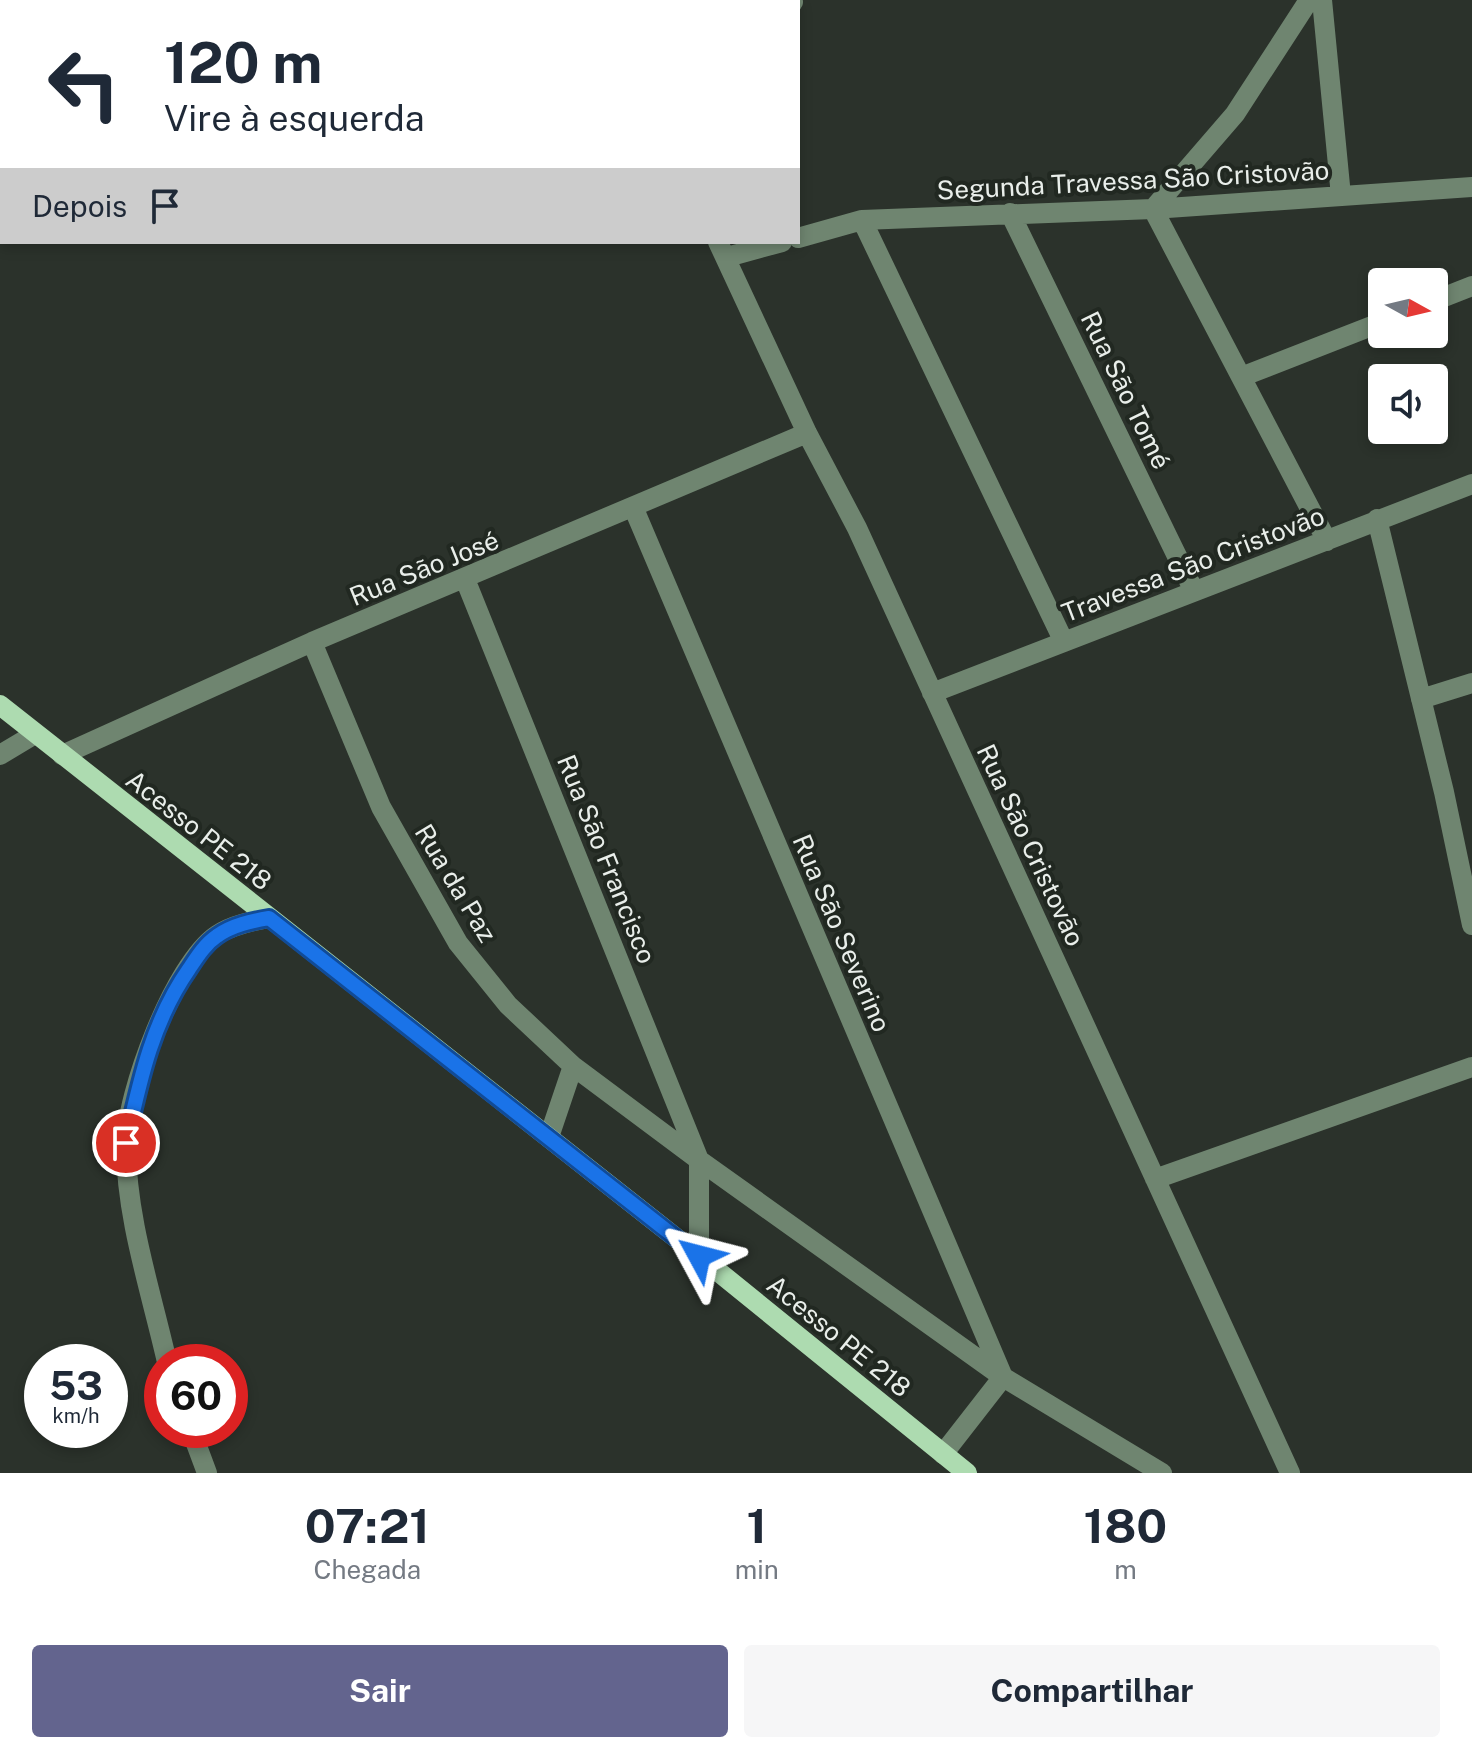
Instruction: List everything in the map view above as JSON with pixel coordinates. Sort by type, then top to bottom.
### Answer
[{"type":"main road","name":"Acesso PE 218","points":[[0,705],[699,1256],[967,1473]]},
{"type":"street","points":[[1309,0],[1235,114],[1153,209],[1327,541]]},
{"type":"street","points":[[1322,0],[1341,196]]},
{"type":"street","name":"Segunda Travessa São Cristovão","points":[[800,237],[862,220],[1153,209],[1472,187]]},
{"type":"street","name":"Rua São Tomé","points":[[1010,213],[1194,591]]},
{"type":"street","points":[[862,220],[1064,642]]},
{"type":"street","points":[[723,249],[765,244]]},
{"type":"street","name":"Rua São Cristovão","points":[[723,249],[807,433],[857,528],[1290,1473]]},
{"type":"street","points":[[1448,295],[1472,286]]},
{"type":"street","points":[[1241,377],[1368,327]]},
{"type":"street","name":"Rua São José","points":[[62,755],[312,642],[634,509],[807,433]]},
{"type":"street","name":"Travessa São Cristovão","points":[[932,693],[1472,484]]},
{"type":"street","name":"Rua São Severino","points":[[634,509],[1003,1377]]},
{"type":"street","points":[[1377,519],[1472,925]]},
{"type":"street","name":"Rua São Francisco","points":[[465,579],[699,1160]]},
{"type":"street","name":"Rua da Paz","points":[[312,642],[381,807],[458,943],[508,1005],[573,1066],[699,1160],[1003,1377],[1162,1473]]},
{"type":"street","points":[[1421,699],[1472,683]]},
{"type":"street","points":[[0,755],[35,734]]},
{"type":"street","points":[[163,1344],[132,1213],[126,1143],[139,1085],[158,1022],[205,945],[219,934],[250,921],[269,918]]},
{"type":"street","points":[[549,1137],[573,1066]]},
{"type":"street","points":[[1155,1179],[1472,1067]]},
{"type":"street","points":[[699,1160],[699,1256]]},
{"type":"street","points":[[943,1454],[1003,1377]]},
{"type":"street","points":[[198,1448],[207,1473]]},
{"type":"route","points":[[126,1143],[142,1071],[158,1022],[179,983],[205,945],[219,934],[250,921],[269,918],[699,1256]]}]
